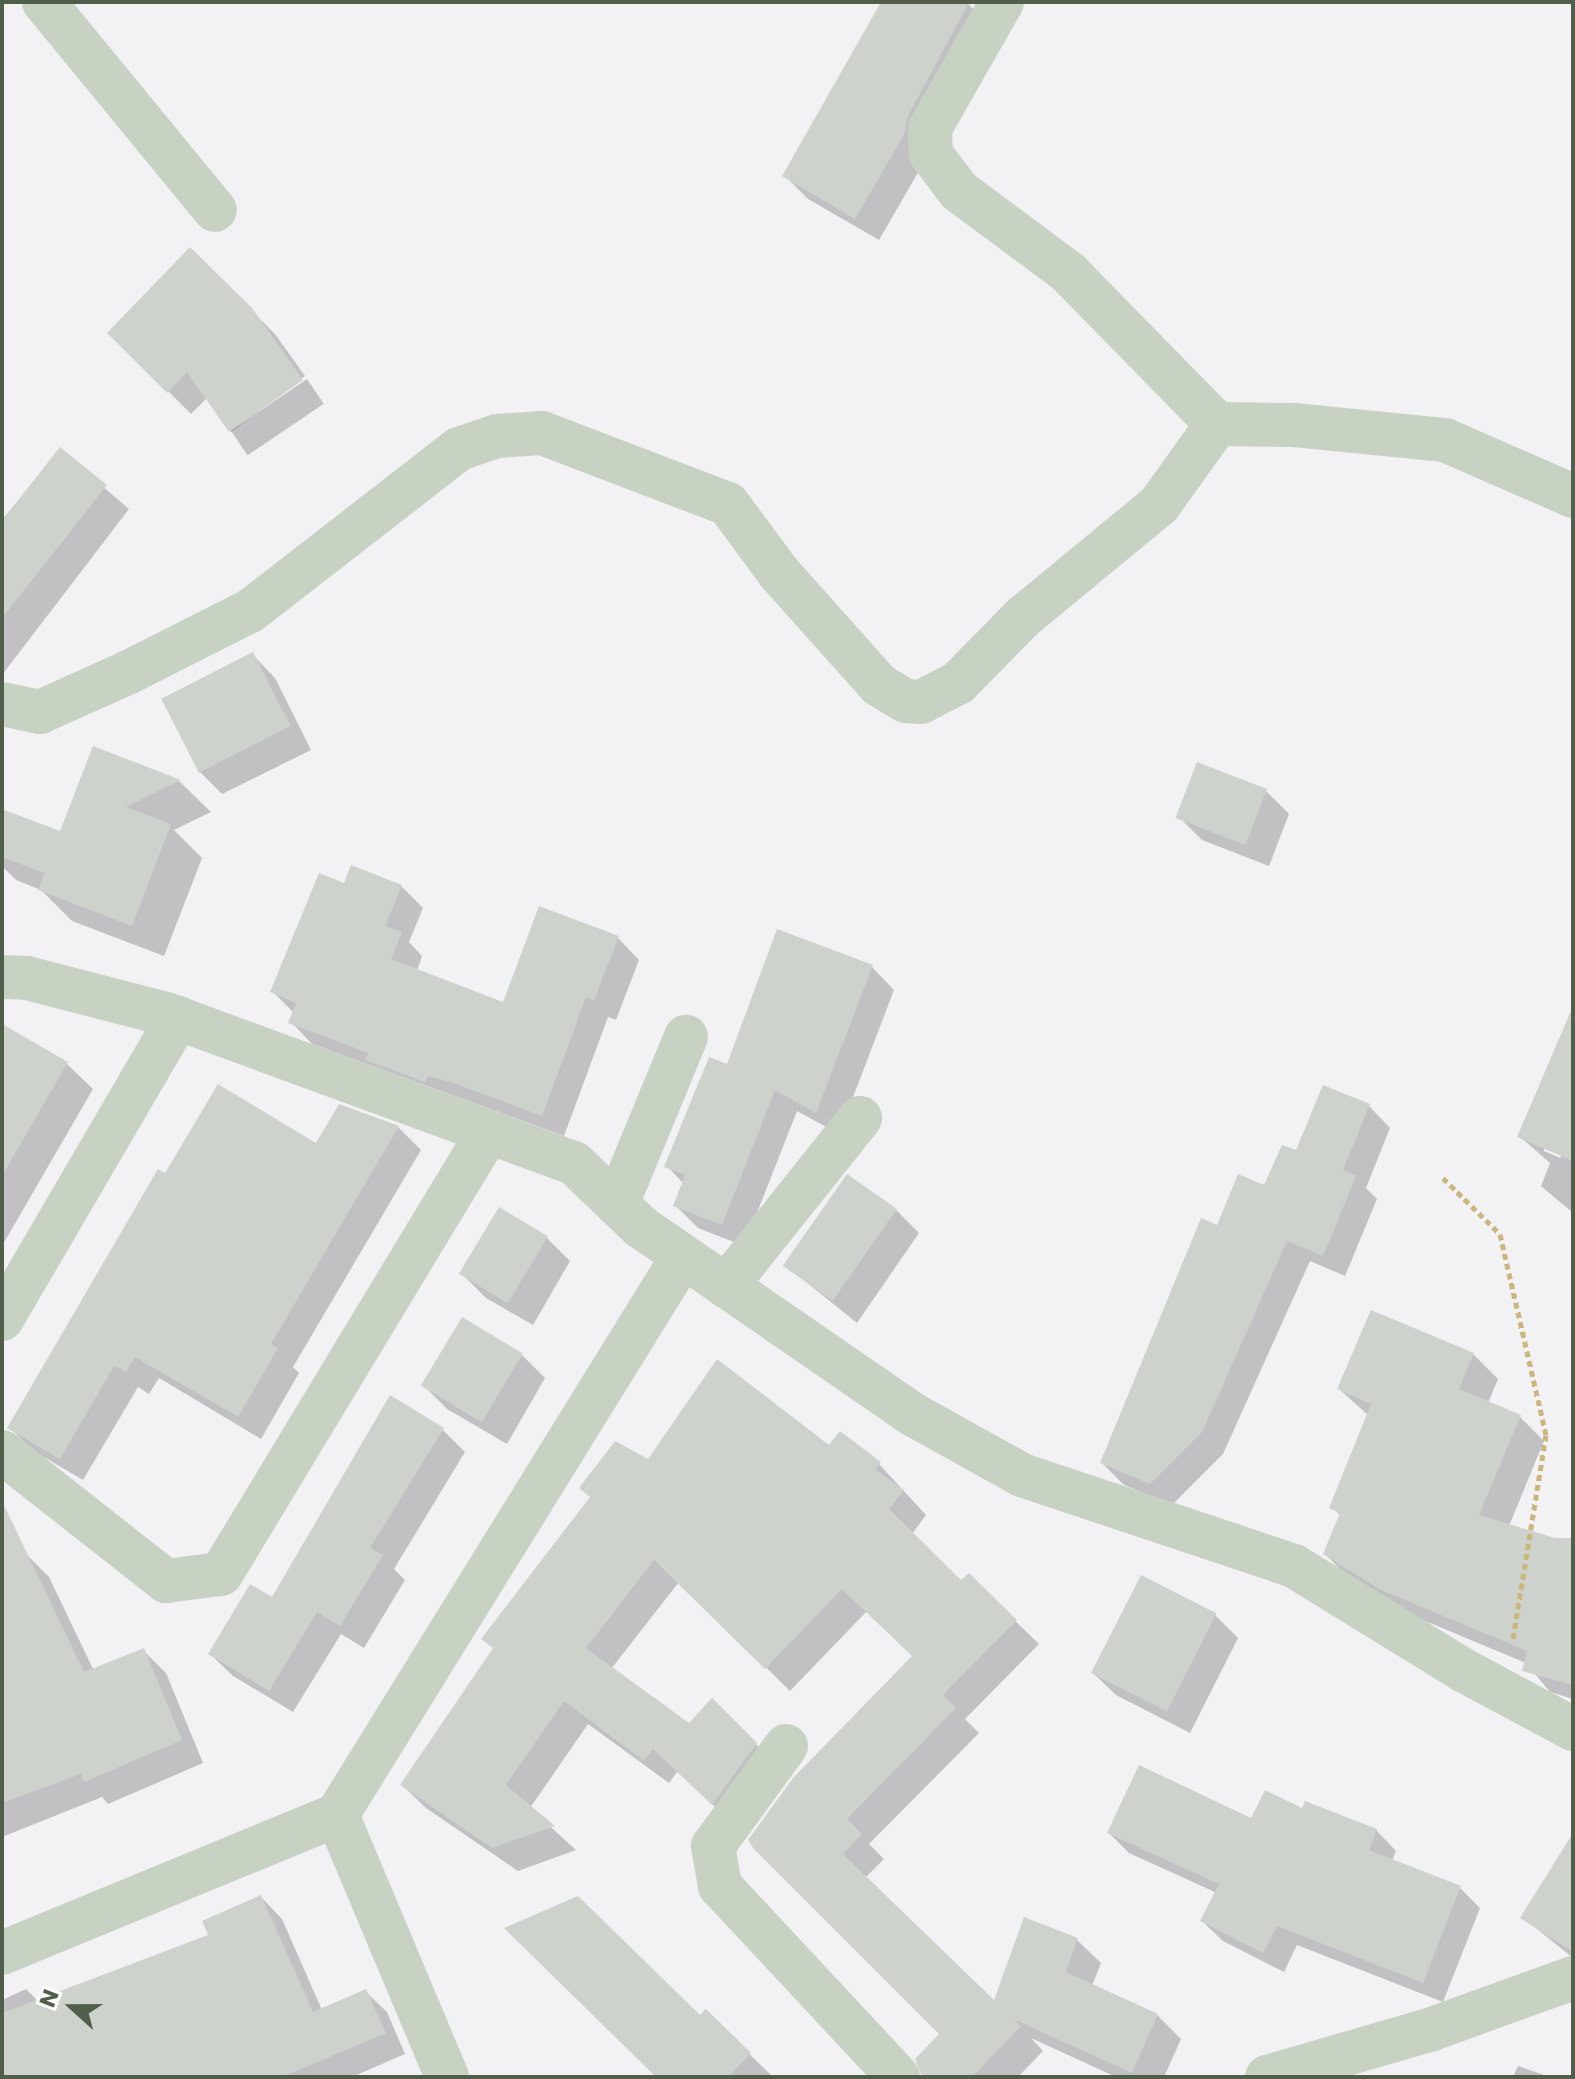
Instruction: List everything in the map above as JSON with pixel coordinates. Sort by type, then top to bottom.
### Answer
[{"type":"street","points":[[44,2],[215,210]]},
{"type":"street","points":[[1002,2],[930,128],[931,154],[959,191],[1068,272],[1217,424],[1294,425],[1445,440],[1573,496]]},
{"type":"street","points":[[2,704],[40,712],[129,672],[250,611],[459,449],[497,436],[542,433],[728,504],[779,573],[879,685],[906,701],[921,702],[958,683],[1023,617],[1159,505],[1217,424]]},
{"type":"street","points":[[2,977],[27,978],[178,1018],[574,1163],[617,1204],[683,1256],[914,1415],[1022,1475],[1294,1566],[1573,1729]]},
{"type":"street","points":[[2,1319],[178,1018]]},
{"type":"street","points":[[617,1204],[686,1037]]},
{"type":"street","points":[[726,1286],[860,1118]]},
{"type":"street","points":[[2,1452],[166,1581],[221,1574],[489,1131]]},
{"type":"street","points":[[2,1953],[337,1815],[683,1256]]},
{"type":"street","points":[[786,1746],[713,1846],[720,1886],[898,2077]]},
{"type":"street","points":[[337,1815],[447,2077]]},
{"type":"street","points":[[1267,2077],[1432,2029],[1573,1978]]},
{"type":"path","points":[[1443,1178],[1500,1234],[1546,1435],[1504,1691]]},
{"type":"building","points":[[881,2],[969,2],[908,116],[905,133],[855,219],[782,176]]},
{"type":"building","points":[[190,247],[252,308],[303,380],[229,432],[187,372],[167,393],[107,333]]},
{"type":"building","points":[[60,447],[107,485],[2,618],[2,521]]},
{"type":"building","points":[[253,652],[291,726],[199,773],[161,699]]},
{"type":"building","points":[[93,746],[181,780],[126,807],[171,824],[132,926],[38,890],[44,873],[2,857],[2,809],[60,831]]},
{"type":"building","points":[[1197,762],[1267,789],[1246,845],[1175,818]]},
{"type":"building","points":[[351,865],[402,885],[385,926],[402,932],[391,959],[503,1002],[539,906],[619,936],[594,1000],[586,997],[542,1116],[451,1082],[428,1076],[425,1082],[365,1060],[369,1053],[288,1023],[296,1003],[270,992],[319,873],[344,883]]},
{"type":"building","points":[[777,929],[873,965],[816,1113],[775,1090],[722,1225],[673,1206],[685,1175],[664,1167],[709,1057],[727,1064]]},
{"type":"building","points":[[1573,1006],[1573,1161],[1517,1137]]},
{"type":"building","points":[[2,1024],[68,1062],[2,1176]]},
{"type":"building","points":[[218,1084],[316,1143],[339,1104],[399,1126],[271,1344],[278,1348],[238,1417],[135,1357],[126,1372],[114,1366],[60,1459],[7,1428],[158,1169],[165,1173]]},
{"type":"building","points":[[1323,1085],[1370,1104],[1343,1170],[1356,1176],[1323,1256],[1287,1241],[1202,1432],[1150,1484],[1100,1463],[1201,1218],[1217,1225],[1238,1174],[1264,1185],[1282,1145],[1296,1150]]},
{"type":"building","points":[[847,1174],[897,1209],[833,1301],[783,1266]]},
{"type":"building","points":[[499,1207],[548,1236],[508,1303],[459,1274]]},
{"type":"building","points":[[1371,1310],[1474,1353],[1459,1389],[1521,1415],[1479,1515],[1555,1538],[1573,1538],[1573,1685],[1522,1671],[1527,1651],[1379,1589],[1323,1554],[1340,1513],[1329,1508],[1371,1404],[1337,1389]]},
{"type":"building","points":[[462,1317],[523,1354],[482,1422],[421,1386]]},
{"type":"building","points":[[717,1359],[829,1445],[840,1431],[881,1462],[875,1469],[904,1490],[889,1509],[961,1580],[969,1573],[1017,1620],[943,1695],[956,1708],[847,1819],[862,1834],[843,1854],[994,2000],[1024,1917],[1078,1938],[1066,1972],[1158,2014],[1132,2073],[1013,2019],[1021,2026],[972,2077],[922,2077],[915,2059],[939,2034],[748,1840],[793,1778],[912,1656],[842,1589],[765,1669],[654,1560],[586,1648],[689,1723],[712,1698],[757,1743],[712,1805],[653,1749],[644,1761],[564,1701],[506,1785],[555,1826],[492,1848],[400,1785],[493,1648],[481,1639],[590,1497],[579,1488],[615,1441],[648,1459]]},
{"type":"building","points":[[390,1395],[444,1428],[370,1548],[383,1555],[340,1626],[317,1612],[269,1691],[208,1654],[250,1584],[272,1597]]},
{"type":"building","points":[[2,1501],[84,1672],[144,1648],[182,1740],[84,1782],[81,1774],[2,1803]]},
{"type":"building","points":[[1141,1575],[1217,1614],[1167,1712],[1091,1673]]},
{"type":"building","points":[[1139,1765],[1251,1818],[1265,1790],[1302,1808],[1305,1801],[1377,1829],[1369,1850],[1461,1886],[1423,1983],[1277,1926],[1263,1953],[1200,1921],[1219,1884],[1107,1833]]},
{"type":"building","points":[[1573,1833],[1573,1952],[1520,1918]]},
{"type":"building","points":[[261,1895],[313,2012],[366,1989],[386,2033],[282,2077],[2,2077],[2,2013],[208,1935],[202,1921]]},
{"type":"building","points":[[578,1896],[700,2015],[706,2009],[751,2053],[728,2077],[656,2077],[504,1928]]}]
